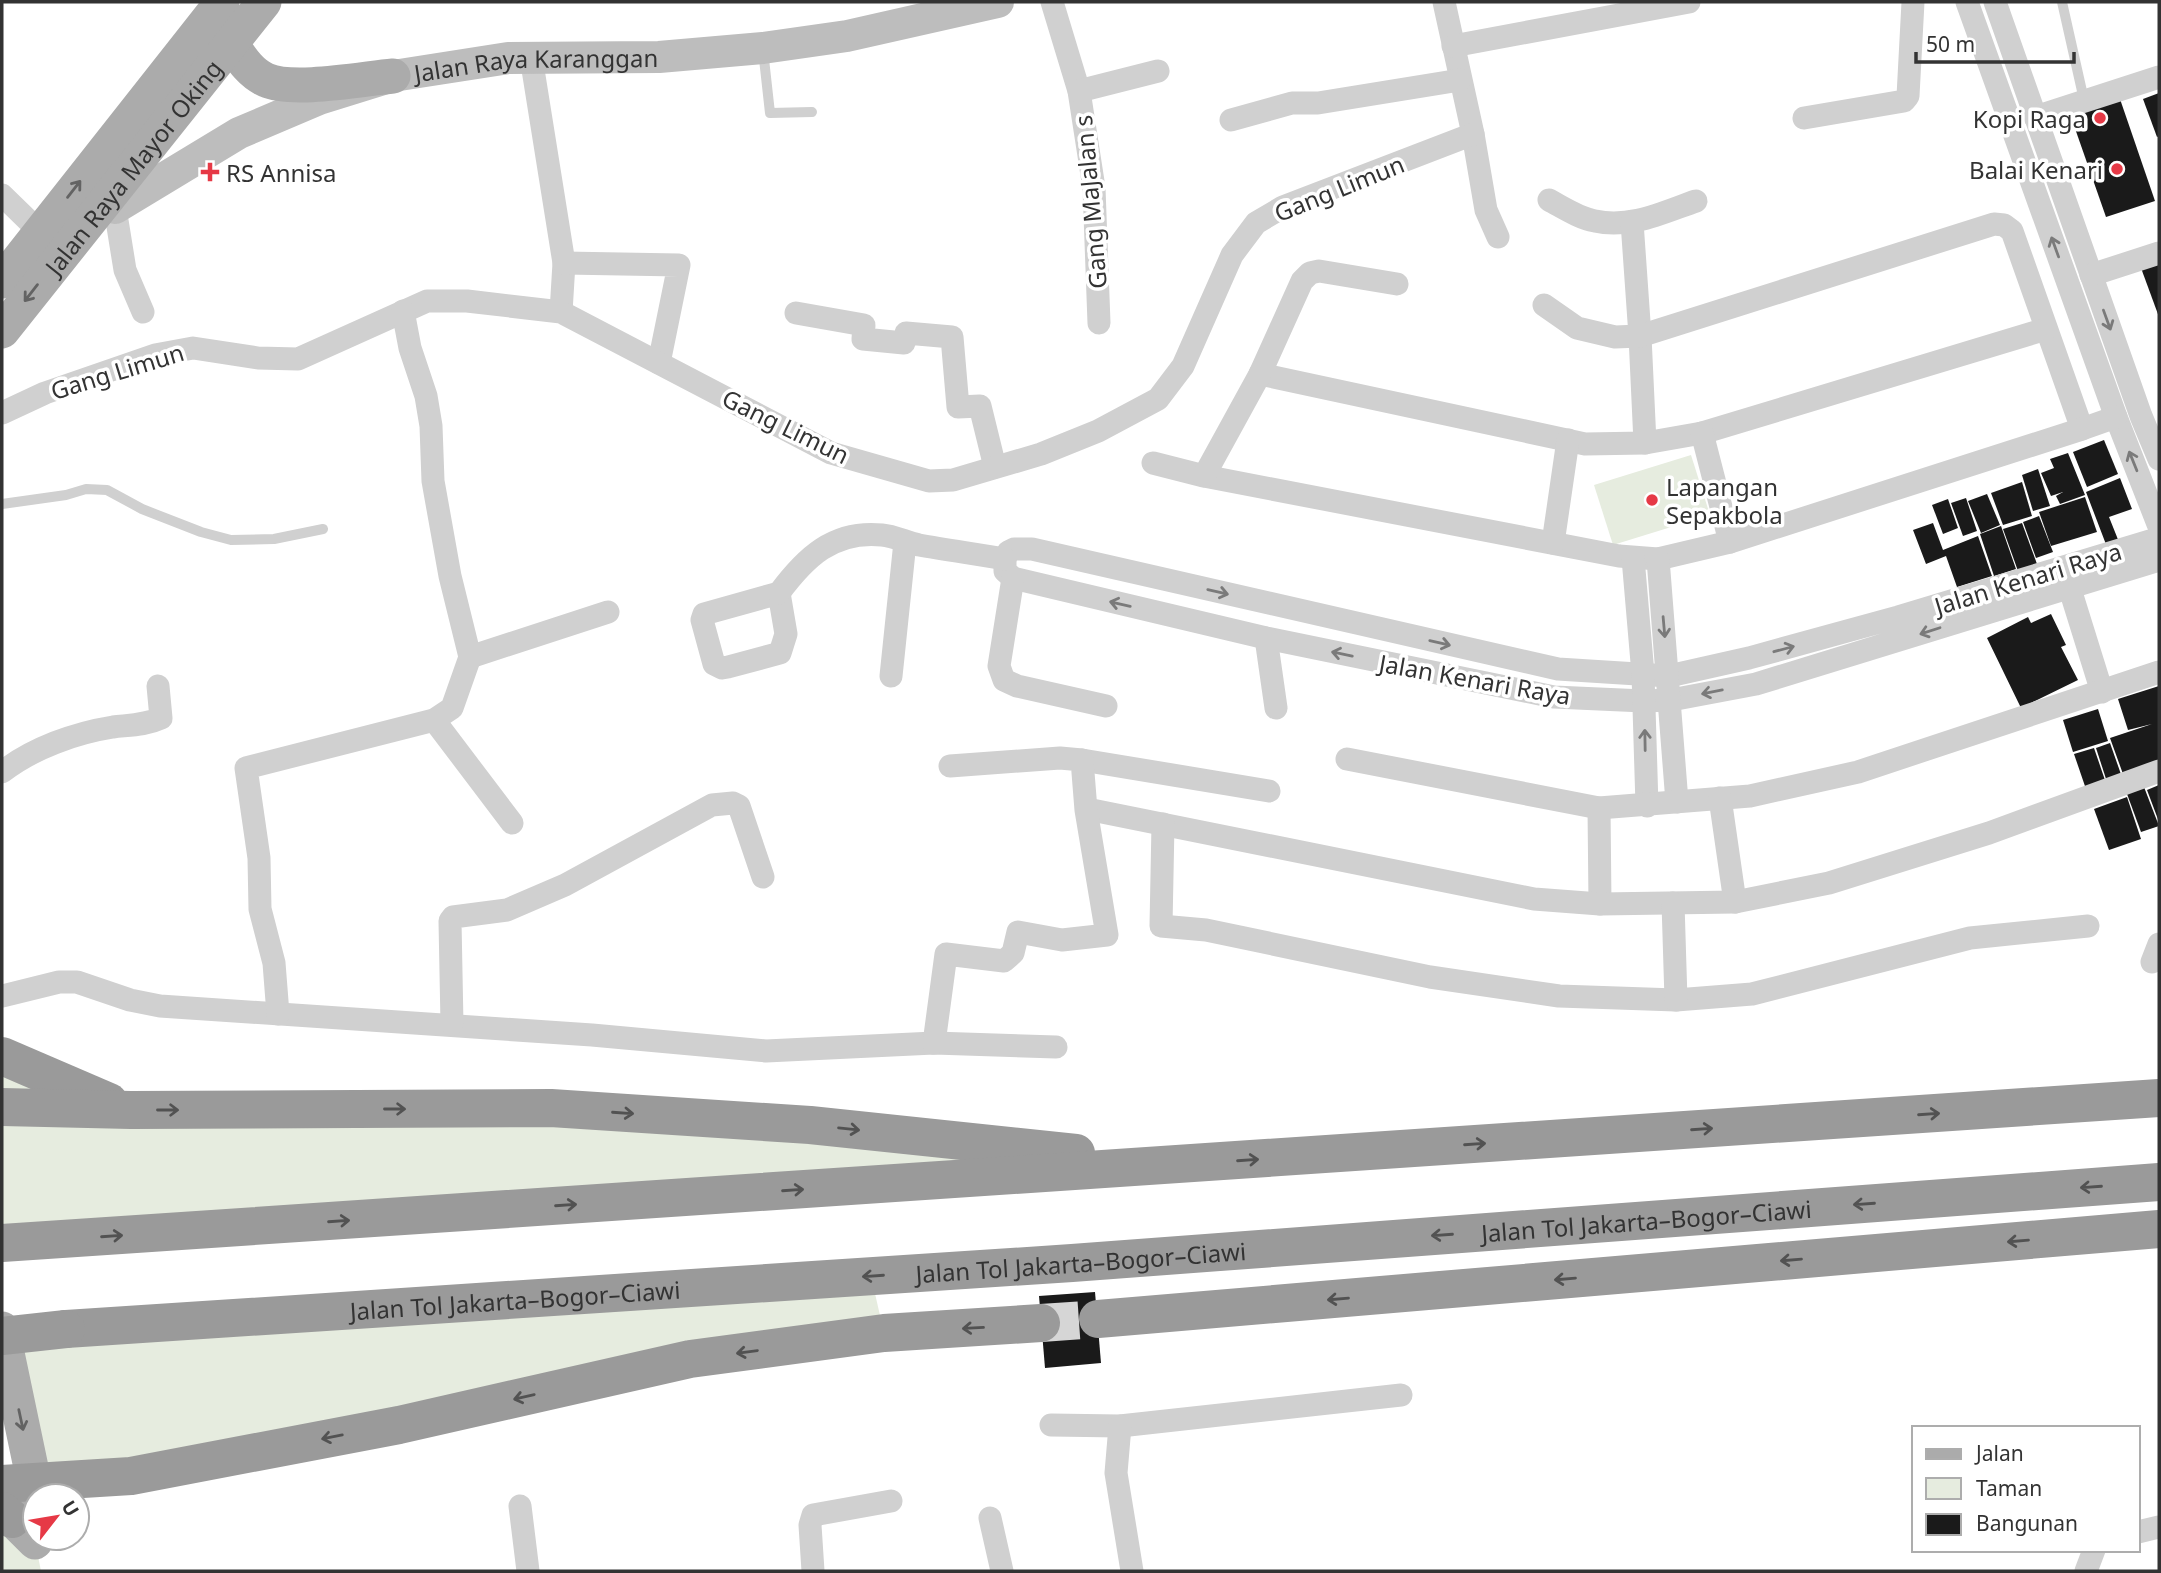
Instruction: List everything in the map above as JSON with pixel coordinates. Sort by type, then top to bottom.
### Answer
[{"type":"highway","points":[[2,1056],[131,1110]]},
{"type":"highway","points":[[2,1243],[2159,1098]]},
{"type":"highway","points":[[2,1107],[131,1110],[551,1108],[810,1125],[1180,1164]]},
{"type":"highway","name":"Jalan Tol Jakarta–Bogor–Ciawi","points":[[2,1335],[1072,1263],[2159,1182]]},
{"type":"highway","points":[[1098,1319],[2159,1229]]},
{"type":"highway","points":[[91,1490],[131,1476],[399,1425],[690,1359],[884,1333],[1041,1323]]},
{"type":"highway","points":[[91,1492],[131,1476]]},
{"type":"main road","name":"Jalan Raya Mayor Oking","points":[[2,281],[222,2]]},
{"type":"main road","name":"Jalan Raya Mayor Oking","points":[[2,331],[109,204],[264,2]]},
{"type":"main road","points":[[232,45],[246,65],[266,80],[289,85],[393,76]]},
{"type":"main road","points":[[2,1329],[21,1505]]},
{"type":"street","name":"Jalan Raya Karanggan","points":[[109,204],[239,133],[319,99],[393,76],[508,58],[659,57],[763,48],[847,36],[952,7],[998,2]]},
{"type":"street","name":"Gang MaJalan s","points":[[1052,2],[1079,91],[1094,188],[1099,323]]},
{"type":"street","points":[[1444,2],[1474,134],[1486,210],[1498,237]]},
{"type":"street","points":[[1453,46],[1685,2]]},
{"type":"street","points":[[1804,118],[1904,101],[1908,96],[1913,2]]},
{"type":"street","points":[[1967,2],[2158,541]]},
{"type":"street","points":[[1995,2],[2091,275],[2150,413],[2159,459]]},
{"type":"street","points":[[530,57],[564,263],[561,312]]},
{"type":"street","points":[[1079,91],[1158,71]]},
{"type":"street","points":[[2035,117],[2159,77]]},
{"type":"street","points":[[1231,120],[1292,103],[1318,103],[1460,80]]},
{"type":"street","name":"Gang Limun","points":[[2,413],[45,393],[155,355],[181,350],[193,348],[258,358],[298,359],[427,301],[447,299],[561,312],[831,453],[929,481],[953,480],[1041,454],[1098,431],[1158,399],[1183,366],[1232,255],[1256,223],[1283,207],[1474,134]]},
{"type":"street","points":[[2,195],[40,232]]},
{"type":"street","points":[[1549,200],[1593,221],[1632,222],[1696,201]]},
{"type":"street","points":[[109,204],[125,271],[143,312]]},
{"type":"street","points":[[1632,222],[1644,443]]},
{"type":"street","points":[[1544,305],[1577,328],[1615,337],[1640,336],[1994,224],[2004,225],[2012,231],[2082,429]]},
{"type":"street","points":[[2091,275],[2159,253]]},
{"type":"street","points":[[564,263],[678,265],[659,363]]},
{"type":"street","points":[[1204,476],[1260,374],[1302,281],[1310,273],[1319,271],[1397,284]]},
{"type":"street","points":[[278,1014],[274,963],[260,909],[259,859],[246,768],[433,720],[452,708],[470,657],[450,576],[433,481],[431,426],[426,396],[410,348],[403,311]]},
{"type":"street","points":[[796,313],[864,325],[863,339],[904,343],[906,333],[952,337],[958,407],[979,406],[995,467]]},
{"type":"street","points":[[1260,374],[1585,444],[1644,443],[1702,433],[2046,329]]},
{"type":"street","points":[[1153,463],[1204,476],[1553,543],[1633,558],[1658,559],[1730,542],[2116,417]]},
{"type":"street","points":[[1702,433],[1730,542]]},
{"type":"street","points":[[1553,543],[1568,440]]},
{"type":"street","name":"Jalan Kenari Raya","points":[[779,593],[797,568],[826,544],[854,535],[883,535],[1266,638],[1554,697],[1671,700],[1756,684],[2069,586],[2158,541]]},
{"type":"street","name":"Jalan Kenari Raya","points":[[1009,568],[1014,549],[1032,549],[1558,670],[1669,676],[1749,658],[1886,621],[2158,541]]},
{"type":"street","points":[[891,676],[905,542]]},
{"type":"street","points":[[1633,558],[1643,674],[1647,806]]},
{"type":"street","points":[[1658,559],[1677,802]]},
{"type":"street","points":[[1009,568],[999,666],[1004,680],[1017,686],[1106,706]]},
{"type":"street","points":[[2069,586],[2102,692]]},
{"type":"street","points":[[470,657],[608,612]]},
{"type":"street","points":[[1266,638],[1276,708]]},
{"type":"street","points":[[1347,760],[1599,808],[1750,796],[1858,772],[2159,672]]},
{"type":"street","points":[[2,772],[32,754],[70,737],[112,727],[150,723],[162,718],[158,686]]},
{"type":"street","points":[[433,720],[512,823]]},
{"type":"street","points":[[950,766],[1060,758],[1269,791]]},
{"type":"street","points":[[934,1043],[946,954],[1004,961],[1013,953],[1018,932],[1062,940],[1107,936],[1086,810],[1082,760]]},
{"type":"street","points":[[1092,810],[1534,900],[1600,904],[1735,902],[1829,883],[1989,832],[2159,771]]},
{"type":"street","points":[[1720,798],[1735,902]]},
{"type":"street","points":[[452,1024],[450,921],[453,917],[507,910],[565,885],[712,805],[733,803],[739,806],[764,877]]},
{"type":"street","points":[[1599,808],[1600,904]]},
{"type":"street","points":[[1163,824],[1161,926],[1206,930],[1430,977],[1559,996],[1676,1000],[1752,994],[1970,939],[2088,926]]},
{"type":"street","points":[[1674,903],[1676,1000]]},
{"type":"street","points":[[2,996],[59,982],[77,982],[130,1000],[160,1006],[452,1024],[766,1051],[934,1043],[1056,1048]]},
{"type":"street","points":[[1051,1425],[1120,1426],[1401,1395]]},
{"type":"street","points":[[1120,1426],[1116,1473],[1132,1571]]},
{"type":"street","points":[[813,1571],[810,1525],[813,1515],[891,1501]]},
{"type":"street","points":[[520,1506],[528,1571]]},
{"type":"street","points":[[990,1518],[1002,1571]]},
{"type":"street","points":[[2140,1532],[2159,1527]]},
{"type":"street","points":[[2086,1571],[2093,1552]]},
{"type":"lane","points":[[2062,2],[2084,100]]},
{"type":"lane","points":[[763,48],[770,113],[813,112]]},
{"type":"lane","points":[[2,504],[66,495],[86,489],[107,490],[142,509],[201,532],[231,540],[274,539],[323,529]]},
{"type":"green space","name":"Lapangan Sepakbola","points":[[1691,455],[1710,515],[1613,545],[1594,485]]},
{"type":"green space","points":[[2,1056],[131,1110],[551,1108],[1180,1164],[2,1243]]},
{"type":"green space","points":[[871,1276],[884,1333],[41,1482],[35,1482],[6,1335]]},
{"type":"green space","points":[[2,1513],[21,1530],[21,1552],[37,1552],[41,1571],[2,1571]]},
{"type":"building","points":[[2159,93],[2159,136],[2157,137],[2143,99]]},
{"type":"building","name":"Balai Kenari","points":[[2120,99],[2155,201],[2106,217],[2071,117]]},
{"type":"building","points":[[2159,261],[2159,317],[2141,268]]},
{"type":"building","points":[[2104,440],[2118,474],[2087,487],[2073,452]]},
{"type":"building","points":[[2068,453],[2085,495],[2060,504],[2056,496],[2063,492],[2051,496],[2041,473],[2054,468],[2050,459]]},
{"type":"building","points":[[2038,469],[2050,506],[2033,511],[2022,475]]},
{"type":"building","points":[[2120,478],[2132,509],[2109,517],[2119,542],[2107,547],[2086,492]]},
{"type":"building","points":[[2022,482],[2032,516],[2003,525],[1991,493]]},
{"type":"building","points":[[1987,494],[2000,525],[1981,533],[1968,501]]},
{"type":"building","points":[[2085,497],[2097,532],[2051,546],[2039,512]]},
{"type":"building","points":[[1966,498],[1977,531],[1963,536],[1951,503]]},
{"type":"building","points":[[1948,499],[1958,528],[1943,534],[1932,505]]},
{"type":"building","points":[[2039,516],[2053,552],[2036,558],[2023,522]]},
{"type":"building","points":[[1933,523],[1943,550],[1978,536],[1992,576],[1957,587],[1946,556],[1926,564],[1913,530]]},
{"type":"building","points":[[2022,523],[2037,564],[2018,571],[2003,529]]},
{"type":"building","points":[[2001,526],[2016,569],[1994,576],[1980,534]]},
{"type":"building","points":[[2051,614],[2066,645],[2061,647],[2078,680],[2021,708],[1987,638],[2028,617],[2031,623]]},
{"type":"building","points":[[2159,686],[2159,761],[2123,774],[2110,738],[2152,724],[2128,730],[2118,699]]},
{"type":"building","points":[[2098,709],[2108,741],[2073,752],[2063,720]]},
{"type":"building","points":[[2110,743],[2123,780],[2108,785],[2096,748]]},
{"type":"building","points":[[2094,748],[2107,786],[2087,792],[2074,754]]},
{"type":"building","points":[[2159,785],[2159,822],[2147,790]]},
{"type":"building","points":[[2144,787],[2159,826],[2141,832],[2127,794]]},
{"type":"building","points":[[2127,797],[2141,839],[2109,850],[2094,809]]},
{"type":"building","points":[[1095,1292],[1101,1363],[1045,1368],[1039,1296]]},
{"type":"tunnel","points":[[1041,1323],[1098,1319]]},
{"type":"place","name":"Kopi Raga","points":[[2100,118]]},
{"type":"place","name":"Balai Kenari","points":[[2117,169]]},
{"type":"place","name":"RS Annisa","points":[[210,172]]},
{"type":"place","name":"Lapangan Sepakbola","points":[[1652,500]]}]
